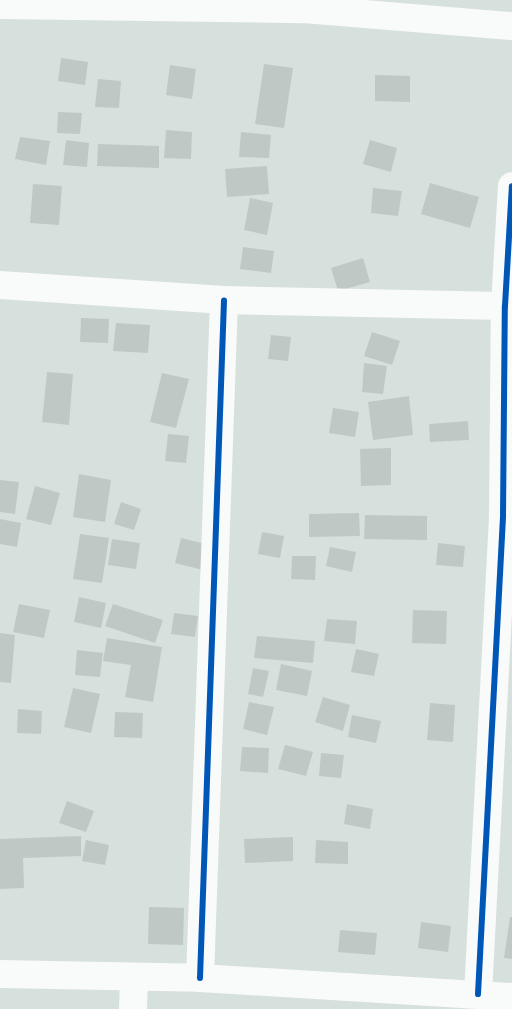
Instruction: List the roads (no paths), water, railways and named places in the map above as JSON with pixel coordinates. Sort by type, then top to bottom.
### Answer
[{"type":"street","points":[[0,5],[301,4],[512,26]]},
{"type":"street","points":[[478,994],[508,516],[505,306],[512,186]]},
{"type":"street","points":[[0,284],[224,300],[505,306]]},
{"type":"street","points":[[200,978],[224,300]]},
{"type":"street","points":[[0,974],[200,978],[512,997]]},
{"type":"street","points":[[133,1009],[134,977]]}]
